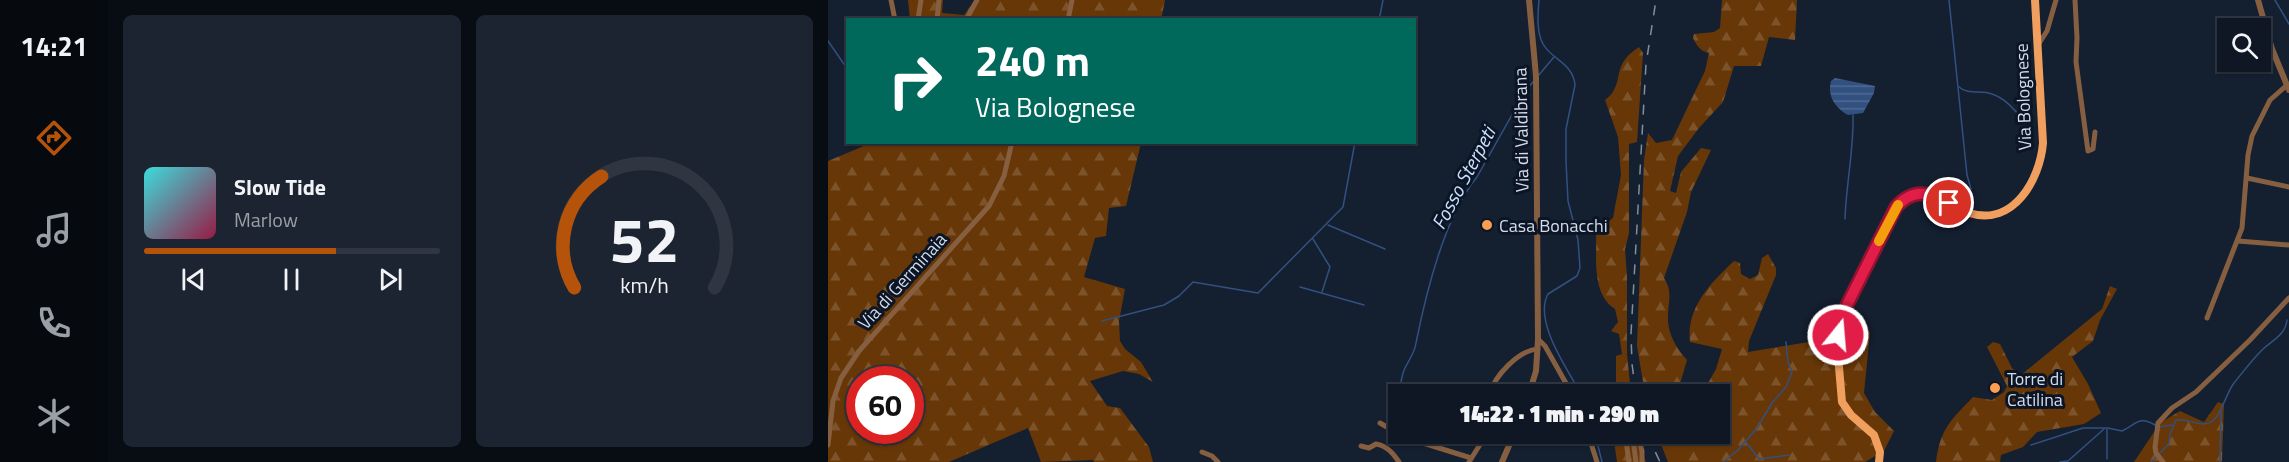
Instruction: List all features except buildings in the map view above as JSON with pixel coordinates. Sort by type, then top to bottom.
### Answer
[{"type":"main road","name":"Via Bolognese","points":[[1879,462],[1880,452],[1874,435],[1851,415],[1842,402],[1837,344],[1843,313],[1893,212],[1905,198],[1917,193],[1930,194],[1966,212],[1987,214],[2013,205],[2027,191],[2038,170],[2043,143],[2035,0]]},
{"type":"street","points":[[891,0],[895,18]]},
{"type":"street","points":[[918,18],[921,0]]},
{"type":"street","points":[[937,18],[939,0]]},
{"type":"street","points":[[967,18],[977,0]]},
{"type":"street","points":[[1068,18],[1072,0]]},
{"type":"street","name":"Via di Valdibrana","points":[[1529,0],[1535,71],[1538,339],[1531,384]]},
{"type":"street","points":[[2038,45],[2047,31],[2056,0]]},
{"type":"street","points":[[2075,0],[2076,62],[2088,151],[2093,149],[2095,132]]},
{"type":"street","points":[[2207,318],[2244,222],[2249,148],[2257,123],[2270,100],[2288,88],[2272,49],[2258,0]]},
{"type":"street","name":"Via di Germinaia","points":[[828,445],[833,401],[841,378],[859,351],[989,206],[1004,176],[1012,144]]},
{"type":"street","points":[[2247,178],[2289,187]]},
{"type":"street","points":[[2238,241],[2289,245]]},
{"type":"street","points":[[2163,462],[2156,453],[2155,447],[2158,423],[2172,408],[2196,392],[2250,340],[2289,298]]},
{"type":"street","points":[[1538,339],[1545,346],[1566,384]]},
{"type":"street","points":[[1493,384],[1499,375],[1526,351],[1538,349]]},
{"type":"street","points":[[1380,423],[1404,437],[1470,460],[1479,444]]},
{"type":"street","points":[[1629,462],[1626,441],[1629,436],[1633,439],[1636,462]]},
{"type":"street","points":[[1361,446],[1369,448],[1375,444],[1383,446],[1390,450],[1399,462]]},
{"type":"street","points":[[1502,462],[1510,444]]},
{"type":"street","points":[[1591,444],[1597,462]]},
{"type":"street","points":[[1640,444],[1642,462]]},
{"type":"street","points":[[1202,452],[1212,456],[1218,462]]},
{"type":"green space","points":[[908,0],[943,0],[942,13],[964,15],[975,0],[1165,0],[1161,18],[910,18]]},
{"type":"green space","points":[[1722,0],[1797,0],[1795,40],[1769,37],[1761,66],[1734,66],[1723,102],[1678,156],[1670,191],[1676,193],[1681,172],[1701,148],[1711,150],[1691,192],[1687,212],[1664,278],[1669,289],[1670,332],[1677,347],[1687,360],[1680,384],[1643,384],[1637,346],[1644,160],[1648,133],[1656,143],[1672,140],[1705,71],[1709,53],[1697,46],[1693,38],[1694,34],[1714,32],[1720,28]]},
{"type":"green space","points":[[1639,47],[1643,53],[1637,142],[1629,144],[1629,233],[1625,249],[1627,354],[1630,384],[1612,384],[1616,383],[1616,356],[1622,354],[1619,334],[1611,331],[1618,322],[1615,309],[1607,302],[1599,284],[1596,263],[1596,231],[1613,218],[1621,175],[1618,137],[1605,100],[1614,90],[1623,62]]},
{"type":"green space","points":[[869,144],[1141,144],[1126,206],[1109,208],[1106,236],[1095,238],[1084,277],[1125,289],[1119,321],[1120,341],[1125,349],[1141,362],[1153,382],[1139,374],[1123,371],[1090,381],[1107,406],[1120,408],[1149,447],[1153,462],[1094,462],[1093,460],[1041,462],[1028,428],[949,462],[828,462],[828,161]]},
{"type":"green space","points":[[1768,254],[1776,268],[1776,275],[1749,341],[1748,352],[1815,341],[1826,311],[1870,332],[1864,393],[1875,412],[1894,431],[1884,451],[1865,462],[1668,462],[1661,444],[1730,444],[1730,384],[1708,384],[1716,369],[1722,349],[1690,342],[1690,329],[1696,307],[1702,297],[1734,261],[1740,263],[1741,274],[1750,279],[1758,275],[1762,258]]},
{"type":"green space","points":[[2110,286],[2117,289],[2100,320],[2093,341],[2072,357],[2101,413],[2084,424],[2037,432],[2023,447],[2001,455],[2000,462],[1936,462],[1940,441],[1958,412],[1973,397],[1992,400],[2004,392],[2007,386],[1987,347],[1993,342],[2000,344],[2012,368],[2021,375],[2102,309]]},
{"type":"green space","points":[[2218,402],[2224,404],[2222,462],[2134,462],[2160,423],[2180,411],[2204,422]]},
{"type":"green space","points":[[1614,444],[1638,444],[1646,462],[1617,462]]},
{"type":"water","points":[[1835,78],[1875,86],[1874,93],[1863,113],[1848,115],[1839,109],[1830,92],[1831,81]]},
{"type":"waterway","points":[[1379,18],[1383,0]]},
{"type":"waterway","points":[[1539,0],[1538,22],[1543,44],[1570,72],[1575,85],[1566,129],[1566,161],[1568,201],[1578,240],[1580,268],[1577,276],[1548,294],[1545,318],[1554,345],[1575,384]]},
{"type":"waterway","points":[[1949,0],[1967,175],[1971,189]]},
{"type":"waterway","points":[[2275,0],[2289,24]]},
{"type":"waterway","points":[[828,41],[846,67]]},
{"type":"waterway","name":"Fosso Sterpeti","points":[[1538,76],[1554,57]]},
{"type":"waterway","name":"Fosso Sterpeti","points":[[1401,384],[1413,353],[1438,256],[1455,213],[1526,90],[1533,82]]},
{"type":"waterway","points":[[1959,87],[1966,91],[1997,96],[2011,106],[2026,123]]},
{"type":"waterway","points":[[1845,219],[1853,115]]},
{"type":"waterway","points":[[1102,321],[1164,305],[1179,296],[1193,282],[1258,293],[1343,207],[1355,144]]},
{"type":"waterway","points":[[1328,225],[1385,249]]},
{"type":"waterway","points":[[1313,239],[1330,267],[1322,292]]},
{"type":"waterway","points":[[1300,287],[1364,305]]},
{"type":"waterway","points":[[2151,462],[2169,444],[2170,434],[2176,420],[2207,424],[2215,419],[2234,383],[2265,347],[2281,334],[2287,320]]},
{"type":"waterway","points":[[1723,462],[1737,451],[1757,428],[1772,403],[1786,387],[1792,372],[1788,362],[1786,342]]},
{"type":"waterway","points":[[2220,462],[2221,411]]},
{"type":"waterway","points":[[2031,445],[2083,428],[2108,428],[2122,431],[2141,421],[2155,425]]},
{"type":"waterway","points":[[2159,427],[2172,425]]},
{"type":"waterway","points":[[2060,462],[2068,461],[2104,429]]},
{"type":"waterway","points":[[2107,429],[2107,459]]},
{"type":"waterway","points":[[1746,442],[1759,459],[1789,455]]},
{"type":"waterway","points":[[1598,444],[1602,462]]},
{"type":"railway","points":[[1635,384],[1631,334],[1646,64],[1656,0]]},
{"type":"railway","points":[[1652,444],[1660,462]]},
{"type":"slow traffic","points":[[1879,241],[1898,205]]},
{"type":"place","name":"Casa Bonacchi","points":[[1487,225]]},
{"type":"place","name":"Torre di Catilina","points":[[1995,388]]},
{"type":"route","points":[[1838,335],[1843,313],[1896,207],[1905,198],[1917,193],[1937,196],[1949,203]]}]
